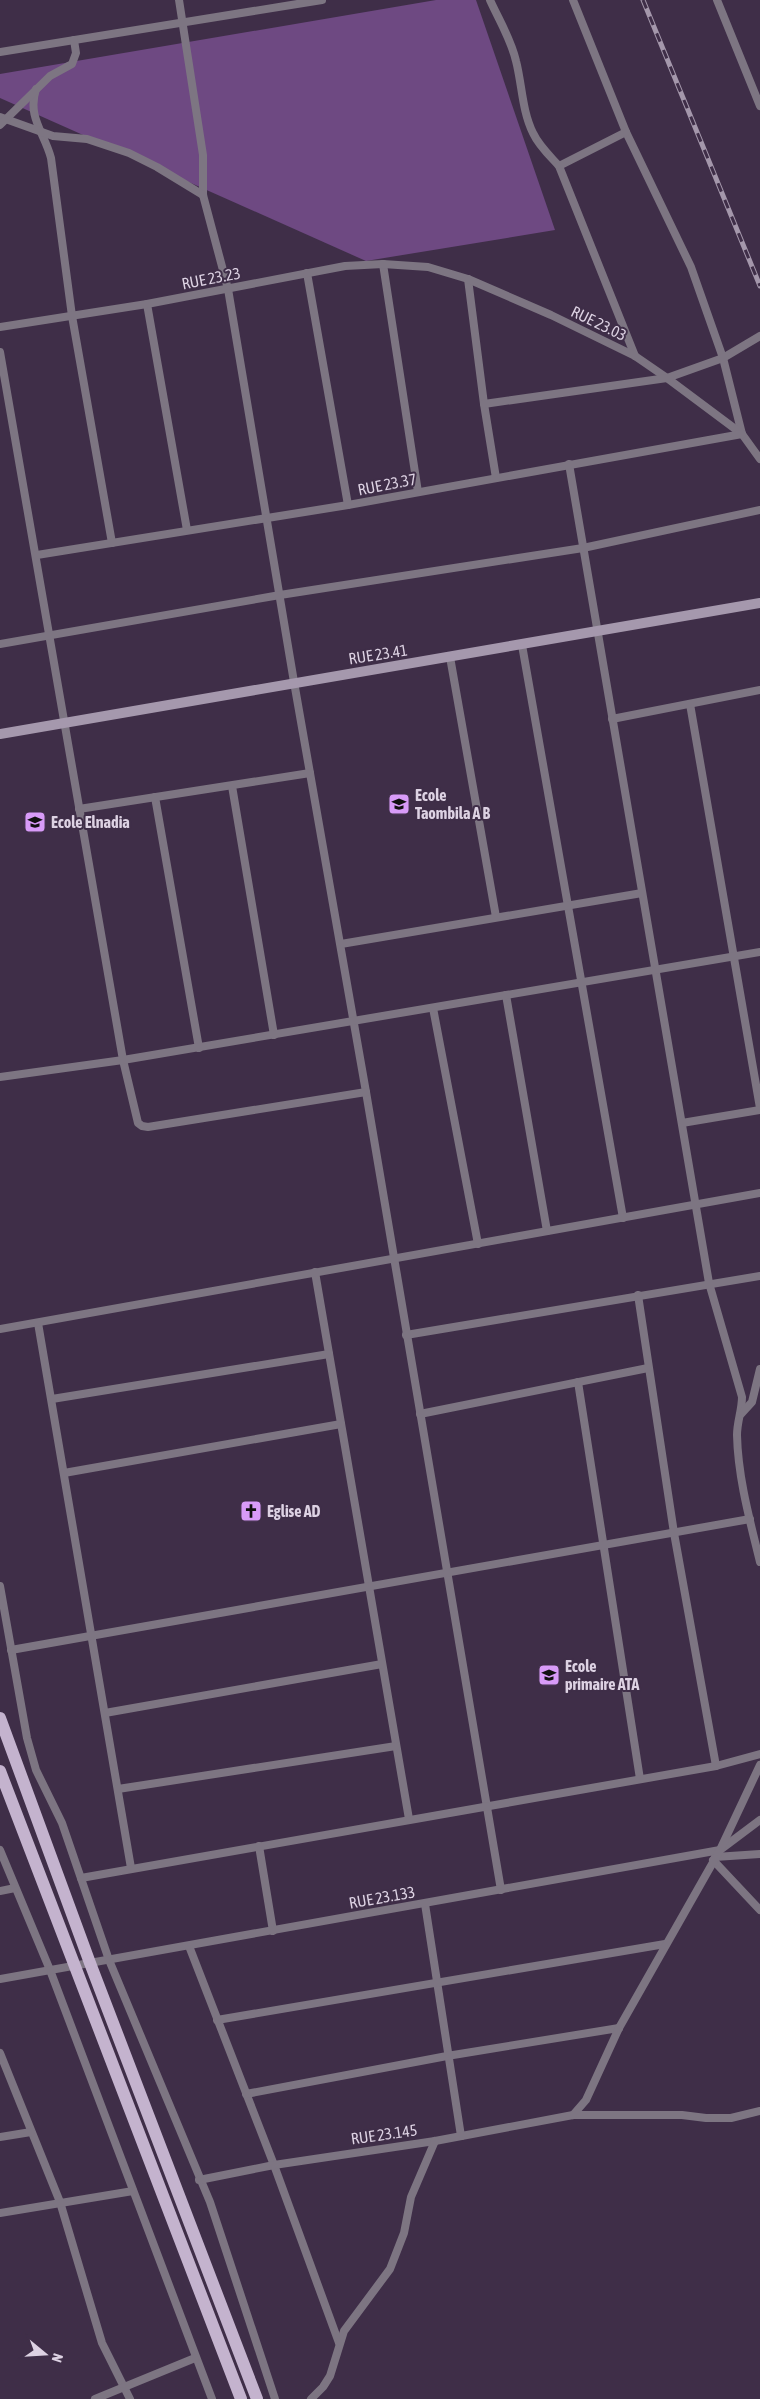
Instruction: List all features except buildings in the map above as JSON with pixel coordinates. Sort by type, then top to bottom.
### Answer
[{"type":"main road","points":[[0,1718],[90,1963],[257,2399]]},
{"type":"main road","points":[[0,1771],[241,2399]]},
{"type":"street","points":[[179,0],[203,154],[203,195],[228,289],[501,1890]]},
{"type":"street","points":[[0,52],[322,0]]},
{"type":"street","points":[[490,0],[509,39],[516,60],[525,110],[532,132],[542,148],[560,166],[635,356]]},
{"type":"street","points":[[573,0],[626,132],[691,267],[723,358],[742,434],[760,459]]},
{"type":"street","points":[[717,0],[760,106]]},
{"type":"street","points":[[0,125],[50,76],[72,64],[76,53],[74,40]]},
{"type":"street","points":[[36,89],[32,101],[33,114],[51,158],[72,316],[112,544]]},
{"type":"street","points":[[4,119],[41,132],[69,139],[87,139],[129,153],[157,167],[203,195]]},
{"type":"street","points":[[560,166],[626,132]]},
{"type":"street","points":[[383,264],[418,492]]},
{"type":"street","name":"RUE 23.23","points":[[0,327],[147,304],[345,266],[383,264],[428,267]]},
{"type":"street","name":"RUE 23.03","points":[[428,267],[468,279],[568,323],[635,356],[742,434]]},
{"type":"street","points":[[307,273],[348,505]]},
{"type":"street","points":[[468,279],[484,404],[496,478]]},
{"type":"street","points":[[147,304],[187,530]]},
{"type":"street","points":[[484,404],[667,378],[723,358],[760,336]]},
{"type":"street","points":[[0,352],[37,555],[49,636],[123,1060],[138,1123],[144,1127],[366,1092]]},
{"type":"street","name":"RUE 23.37","points":[[37,555],[348,505],[742,434]]},
{"type":"street","points":[[569,464],[709,1283],[742,1397],[737,1434],[750,1520],[760,1562]]},
{"type":"street","points":[[0,644],[280,595],[583,548],[760,510]]},
{"type":"street","name":"RUE 23.41","points":[[0,734],[294,682],[760,604]]},
{"type":"street","points":[[522,645],[622,1218]]},
{"type":"street","points":[[450,657],[496,917]]},
{"type":"street","points":[[612,719],[760,690]]},
{"type":"street","points":[[682,1124],[760,1109],[690,704]]},
{"type":"street","points":[[79,809],[310,773]]},
{"type":"street","points":[[232,786],[274,1035]]},
{"type":"street","points":[[155,798],[199,1048]]},
{"type":"street","points":[[341,944],[642,893]]},
{"type":"street","points":[[0,1078],[199,1048],[760,952]]},
{"type":"street","points":[[506,996],[547,1231]]},
{"type":"street","points":[[433,1008],[478,1244]]},
{"type":"street","points":[[0,1330],[760,1193]]},
{"type":"street","points":[[315,1272],[409,1819]]},
{"type":"street","points":[[406,1334],[760,1276]]},
{"type":"street","points":[[638,1295],[674,1533],[716,1766]]},
{"type":"street","points":[[38,1323],[131,1868]]},
{"type":"street","points":[[52,1399],[329,1354]]},
{"type":"street","points":[[420,1414],[648,1368]]},
{"type":"street","points":[[741,1414],[752,1402],[760,1369]]},
{"type":"street","points":[[578,1382],[640,1779]]},
{"type":"street","points":[[64,1473],[341,1424]]},
{"type":"street","points":[[10,1650],[750,1520]]},
{"type":"street","points":[[0,1586],[27,1738],[36,1770],[62,1823],[109,1960],[199,2180],[210,2202],[275,2399]]},
{"type":"street","points":[[105,1713],[382,1664]]},
{"type":"street","points":[[118,1789],[396,1746]]},
{"type":"street","points":[[80,1878],[716,1766],[760,1754]]},
{"type":"street","points":[[573,2115],[586,2100],[619,2028],[720,1850],[760,1765]]},
{"type":"street","points":[[720,1850],[760,1820]]},
{"type":"street","points":[[259,1846],[273,1931]]},
{"type":"street","points":[[0,1850],[50,1970],[212,2399]]},
{"type":"street","name":"RUE 23.133","points":[[0,1979],[720,1850]]},
{"type":"street","points":[[714,1859],[760,1854]]},
{"type":"street","points":[[714,1859],[760,1910]]},
{"type":"street","points":[[0,1891],[15,1888]]},
{"type":"street","points":[[425,1904],[447,2056],[461,2136]]},
{"type":"street","points":[[217,2020],[665,1944]]},
{"type":"street","points":[[189,1946],[274,2164],[339,2343]]},
{"type":"street","points":[[246,2094],[447,2056],[619,2028]]},
{"type":"street","points":[[1,2057],[60,2202],[95,2325],[111,2363],[126,2388],[130,2399]]},
{"type":"street","name":"RUE 23.145","points":[[199,2180],[274,2164],[435,2141],[573,2115],[682,2115],[706,2118],[731,2118],[760,2111]]},
{"type":"street","points":[[0,2137],[31,2132]]},
{"type":"street","points":[[311,2399],[323,2387],[330,2376],[339,2343],[354,2316],[390,2269],[402,2239],[411,2197],[435,2141]]},
{"type":"street","points":[[0,2213],[133,2191]]},
{"type":"street","points":[[95,2399],[126,2388],[195,2358]]},
{"type":"shaded area","points":[[436,0],[476,0],[555,230],[366,261],[0,98],[0,74]]},
{"type":"railway","points":[[643,0],[760,286]]},
{"type":"place","name":"Ecole Taombila A B","points":[[399,804]]},
{"type":"place","name":"Ecole Elnadia","points":[[35,822]]},
{"type":"place","name":"Eglise AD","points":[[251,1511]]},
{"type":"place","name":"Ecole primaire ATA","points":[[549,1675]]}]
